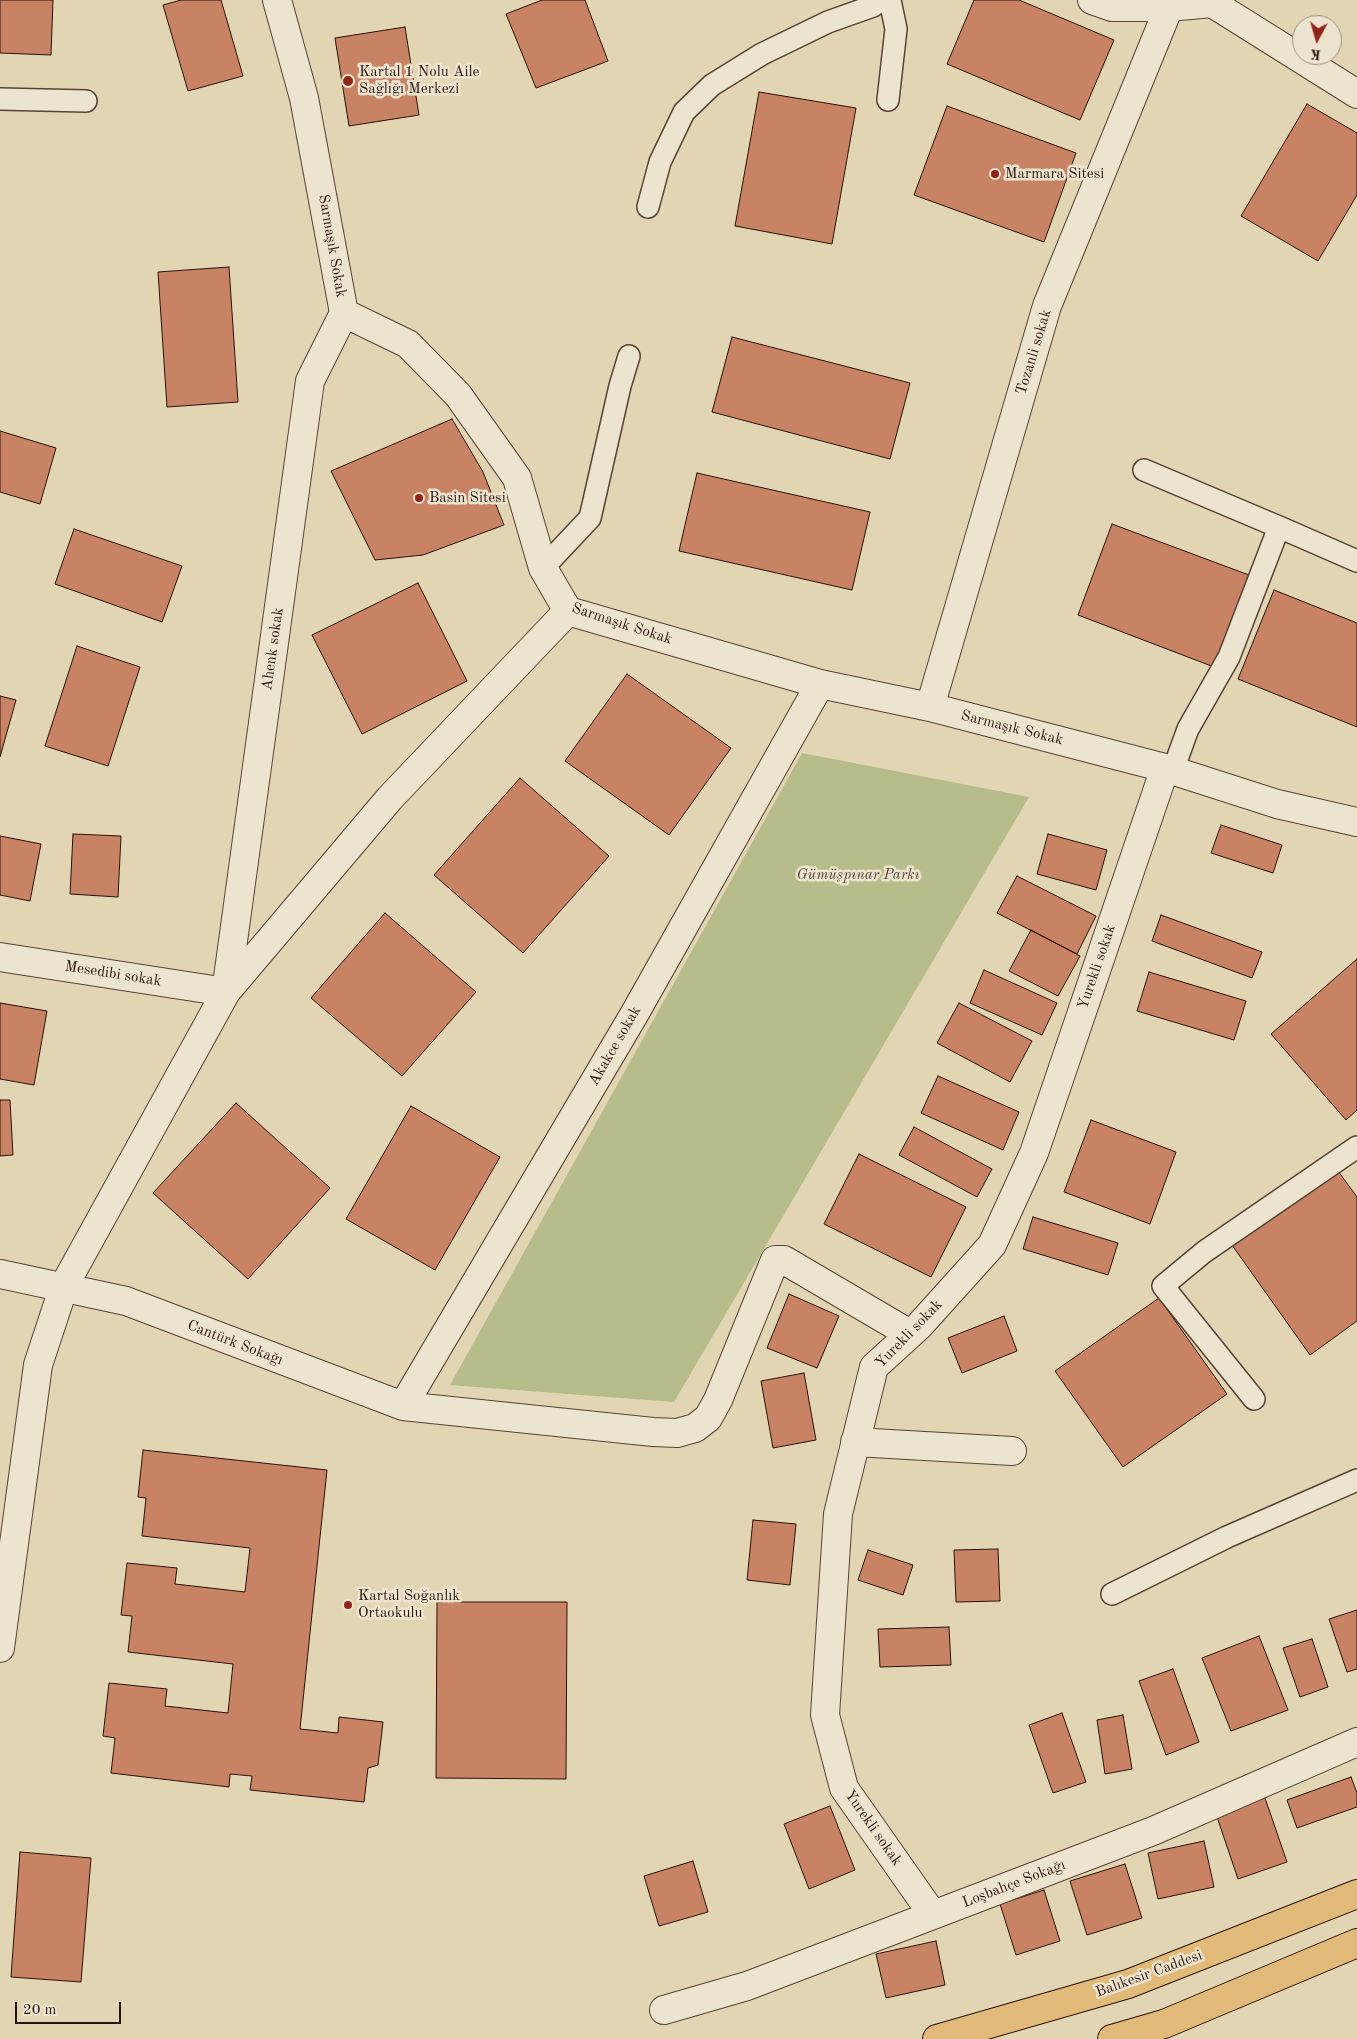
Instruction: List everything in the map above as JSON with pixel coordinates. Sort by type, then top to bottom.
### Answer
[{"type":"main road","name":"Balıkesir Caddesi","points":[[937,2039],[1128,1984],[1357,1894]]},
{"type":"main road","points":[[1112,2039],[1164,2024],[1357,1943]]},
{"type":"street","name":"Sarmaşık Sokak","points":[[277,0],[304,98],[344,313],[408,344],[458,395],[517,478],[543,568],[568,610],[820,684],[930,707],[1169,769],[1277,804],[1357,822]]},
{"type":"street","points":[[1092,0],[1112,7],[1169,7],[1214,2],[1357,94]]},
{"type":"street","name":"Tozanli sokak","points":[[930,707],[1047,306],[1169,7]]},
{"type":"street","name":"Ahenk sokak","points":[[226,992],[310,381],[344,313]]},
{"type":"street","points":[[0,1648],[38,1365],[64,1286],[226,992],[390,798],[568,610]]},
{"type":"street","name":"Akakce sokak","points":[[403,1406],[635,1013],[820,684]]},
{"type":"street","name":"Yurekli sokak","points":[[933,1914],[844,1788],[825,1715],[838,1514],[874,1367],[910,1334],[992,1245],[1030,1161],[1169,769]]},
{"type":"street","name":"Mesedibi sokak","points":[[0,957],[226,992]]},
{"type":"street","name":"Cantürk Sokağı","points":[[0,1274],[64,1286],[126,1301],[403,1406],[654,1432],[677,1433],[695,1428],[708,1418],[718,1400],[775,1260],[784,1260],[910,1334]]},
{"type":"street","points":[[856,1442],[1012,1451]]},
{"type":"street","name":"Loşbahçe Sokağı","points":[[664,2010],[747,1986],[1153,1831],[1357,1742]]},
{"type":"lane","points":[[648,206],[660,162],[684,112],[712,85],[762,54],[828,22],[873,6],[882,0]]},
{"type":"lane","points":[[888,100],[896,29],[890,0]]},
{"type":"lane","points":[[0,99],[86,101]]},
{"type":"lane","points":[[543,568],[590,518],[628,356]]},
{"type":"lane","points":[[1144,470],[1357,561]]},
{"type":"lane","points":[[1169,769],[1188,729],[1229,657],[1279,527]]},
{"type":"lane","points":[[1254,1399],[1163,1286],[1204,1252],[1357,1147]]},
{"type":"lane","points":[[1112,1594],[1227,1536],[1357,1480]]},
{"type":"green space","name":"Gümüşpınar Parkı","points":[[802,753],[1029,797],[674,1402],[450,1385]]},
{"type":"building","points":[[0,0],[53,0],[51,55],[0,53]]},
{"type":"building","points":[[181,0],[221,0],[243,76],[188,91],[163,5]]},
{"type":"building","points":[[542,0],[585,0],[608,61],[536,88],[506,14]]},
{"type":"building","points":[[974,0],[1019,0],[1114,40],[1080,120],[947,64]]},
{"type":"building","points":[[405,27],[419,115],[349,126],[335,38]]},
{"type":"building","points":[[759,92],[856,108],[832,244],[735,226]]},
{"type":"building","points":[[1307,104],[1357,133],[1357,195],[1318,261],[1241,216]]},
{"type":"building","name":"Marmara Sitesi","points":[[947,106],[1076,153],[1044,242],[914,195]]},
{"type":"building","points":[[229,267],[238,402],[167,407],[158,272]]},
{"type":"building","points":[[732,337],[910,383],[890,459],[712,412]]},
{"type":"building","name":"Basin Sitesi","points":[[452,419],[483,472],[504,525],[423,555],[375,560],[331,471]]},
{"type":"building","points":[[0,431],[56,448],[40,504],[0,492]]},
{"type":"building","points":[[697,473],[870,512],[852,590],[679,551]]},
{"type":"building","points":[[1112,524],[1249,575],[1214,667],[1078,615]]},
{"type":"building","points":[[74,529],[182,566],[162,622],[55,584]]},
{"type":"building","points":[[418,583],[467,681],[362,734],[312,635]]},
{"type":"building","points":[[1274,590],[1357,623],[1357,727],[1238,679]]},
{"type":"building","points":[[77,646],[140,667],[108,766],[45,746]]},
{"type":"building","points":[[627,674],[731,748],[669,835],[565,761]]},
{"type":"building","points":[[0,696],[16,700],[0,757]]},
{"type":"building","points":[[520,778],[609,856],[523,953],[434,875]]},
{"type":"building","points":[[1221,825],[1282,845],[1273,873],[1211,853]]},
{"type":"building","points":[[73,834],[121,836],[118,897],[70,894]]},
{"type":"building","points":[[1048,834],[1107,850],[1096,890],[1037,874]]},
{"type":"building","points":[[0,836],[41,844],[30,901],[0,895]]},
{"type":"building","points":[[1017,876],[1096,916],[1077,954],[997,913]]},
{"type":"building","points":[[385,913],[476,992],[402,1076],[311,998]]},
{"type":"building","points":[[1161,915],[1262,952],[1252,978],[1152,941]]},
{"type":"building","points":[[1031,930],[1080,956],[1058,996],[1009,971]]},
{"type":"building","points":[[1357,959],[1357,1110],[1346,1120],[1271,1034]]},
{"type":"building","points":[[984,970],[1057,1003],[1042,1035],[970,1003]]},
{"type":"building","points":[[1149,972],[1246,1001],[1234,1040],[1137,1011]]},
{"type":"building","points":[[0,1003],[47,1011],[34,1085],[0,1079]]},
{"type":"building","points":[[959,1003],[1032,1041],[1010,1082],[937,1043]]},
{"type":"building","points":[[938,1076],[1019,1112],[1003,1150],[921,1113]]},
{"type":"building","points":[[0,1100],[10,1100],[13,1155],[0,1156]]},
{"type":"building","points":[[236,1103],[330,1188],[248,1279],[153,1193]]},
{"type":"building","points":[[411,1106],[500,1157],[435,1270],[346,1219]]},
{"type":"building","points":[[1091,1120],[1176,1152],[1150,1224],[1064,1192]]},
{"type":"building","points":[[914,1127],[992,1169],[977,1197],[899,1155]]},
{"type":"building","points":[[859,1154],[966,1207],[931,1277],[824,1224]]},
{"type":"building","points":[[1338,1171],[1357,1197],[1357,1321],[1310,1355],[1232,1245]]},
{"type":"building","points":[[1033,1217],[1118,1243],[1108,1275],[1023,1249]]},
{"type":"building","points":[[789,1294],[839,1316],[817,1368],[767,1348]]},
{"type":"building","points":[[1159,1298],[1227,1394],[1123,1467],[1055,1371]]},
{"type":"building","points":[[1004,1316],[1017,1351],[962,1373],[948,1338]]},
{"type":"building","points":[[804,1373],[816,1440],[773,1448],[761,1381]]},
{"type":"building","points":[[143,1450],[327,1470],[300,1729],[338,1733],[339,1717],[383,1722],[378,1765],[368,1768],[364,1802],[250,1790],[252,1776],[230,1774],[229,1787],[111,1773],[115,1738],[103,1736],[109,1683],[167,1689],[165,1706],[228,1713],[233,1664],[128,1652],[132,1616],[121,1615],[127,1563],[177,1568],[175,1584],[245,1592],[250,1548],[142,1536],[146,1498],[138,1497]]},
{"type":"building","points":[[753,1520],[796,1524],[790,1585],[747,1580]]},
{"type":"building","points":[[998,1549],[1000,1601],[956,1602],[954,1550]]},
{"type":"building","points":[[868,1550],[913,1565],[903,1595],[858,1580]]},
{"type":"building","points":[[437,1602],[567,1602],[566,1779],[436,1778]]},
{"type":"building","points":[[1357,1610],[1357,1669],[1347,1672],[1329,1619]]},
{"type":"building","points":[[949,1627],[951,1665],[880,1667],[878,1629]]},
{"type":"building","points":[[1259,1636],[1288,1710],[1231,1731],[1202,1658]]},
{"type":"building","points":[[1312,1639],[1328,1687],[1300,1697],[1283,1648]]},
{"type":"building","points":[[1173,1669],[1199,1742],[1166,1755],[1139,1681]]},
{"type":"building","points":[[1062,1713],[1086,1782],[1053,1793],[1029,1725]]},
{"type":"building","points":[[1123,1715],[1132,1769],[1105,1774],[1097,1720]]},
{"type":"building","points":[[1351,1777],[1357,1793],[1357,1807],[1297,1828],[1287,1800]]},
{"type":"building","points":[[1265,1798],[1287,1862],[1238,1879],[1216,1814]]},
{"type":"building","points":[[830,1806],[855,1870],[809,1889],[784,1824]]},
{"type":"building","points":[[1204,1841],[1214,1887],[1158,1899],[1148,1853]]},
{"type":"building","points":[[20,1852],[91,1858],[81,1982],[11,1977]]},
{"type":"building","points":[[693,1861],[708,1912],[659,1926],[644,1876]]},
{"type":"building","points":[[1125,1864],[1142,1918],[1087,1935],[1070,1881]]},
{"type":"building","points":[[1044,1890],[1060,1941],[1016,1955],[1000,1904]]},
{"type":"building","points":[[936,1941],[945,1985],[886,1998],[876,1954]]},
{"type":"place","name":"Kartal 1 Nolu Aile Sağlığı Merkezi","points":[[348,81]]},
{"type":"place","name":"Marmara Sitesi","points":[[995,174]]},
{"type":"place","name":"Basin Sitesi","points":[[419,498]]},
{"type":"place","name":"Kartal Soğanlık Ortaokulu","points":[[348,1605]]}]
